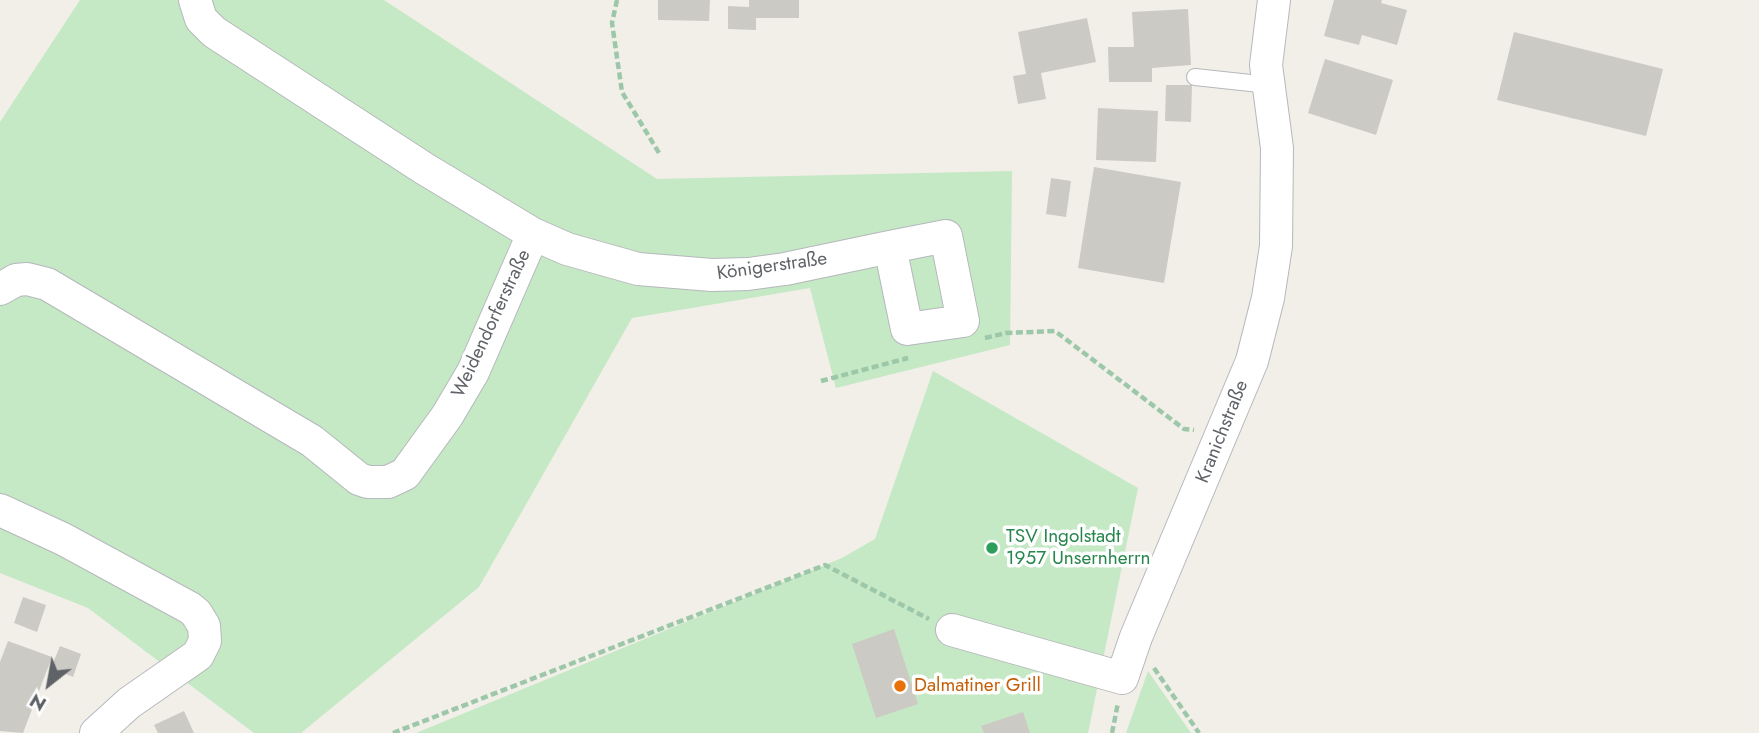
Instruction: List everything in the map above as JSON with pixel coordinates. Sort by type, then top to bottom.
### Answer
[{"type":"street","name":"Weidendorferstraße","points":[[0,289],[16,280],[27,279],[47,284],[312,441],[359,478],[378,484],[405,474],[447,416],[473,372],[533,234],[425,169],[214,32],[201,19],[195,0]]},
{"type":"street","name":"Kranichstraße","points":[[952,631],[1122,678],[1136,637],[1252,361],[1268,298],[1276,246],[1277,148],[1266,65],[1274,0]]},
{"type":"street","name":"Königerstraße","points":[[533,234],[602,261],[687,275],[748,274],[890,247]]},
{"type":"street","points":[[0,510],[63,540],[190,608],[204,626],[205,641],[198,655],[129,703],[96,733]]},
{"type":"lane","points":[[1195,77],[1269,85]]},
{"type":"path","points":[[617,0],[612,23],[622,92],[659,153]]},
{"type":"path","points":[[974,341],[1006,333],[1055,331],[1184,429],[1223,434]]},
{"type":"path","points":[[821,381],[910,358]]},
{"type":"path","points":[[393,733],[825,565],[952,631]]},
{"type":"path","points":[[1136,637],[1199,733]]},
{"type":"green space","points":[[80,0],[384,0],[657,179],[1012,171],[1010,345],[836,388],[810,288],[632,318],[479,587],[301,733],[254,733],[88,608],[0,573],[0,122]]},
{"type":"green space","name":"TSV Ingolstadt 1957 Unsernherrn","points":[[933,371],[1138,488],[1088,733],[416,733],[842,558],[875,539]]},
{"type":"green space","points":[[1148,671],[1191,733],[1126,733]]},
{"type":"building","points":[[658,0],[710,0],[709,21],[658,20]]},
{"type":"building","points":[[749,0],[799,0],[799,18],[756,18],[756,30],[728,29],[728,6],[749,7]]},
{"type":"building","points":[[1334,0],[1382,0],[1381,3],[1407,10],[1397,45],[1362,35],[1359,45],[1324,36]]},
{"type":"building","points":[[1188,9],[1191,65],[1152,68],[1152,82],[1109,82],[1108,47],[1134,47],[1132,12]]},
{"type":"building","points":[[1087,18],[1096,62],[1041,73],[1046,99],[1018,104],[1013,76],[1026,74],[1018,32]]},
{"type":"building","points":[[1514,32],[1663,69],[1646,136],[1497,100]]},
{"type":"building","points":[[1325,59],[1393,80],[1376,135],[1308,113]]},
{"type":"building","points":[[1166,85],[1192,85],[1191,122],[1165,121]]},
{"type":"building","points":[[1098,108],[1158,111],[1156,162],[1096,160]]},
{"type":"building","points":[[1094,167],[1181,182],[1164,283],[1078,268]]},
{"type":"building","points":[[1051,178],[1071,181],[1066,217],[1046,214]]},
{"type":"building","points":[[23,597],[46,605],[37,632],[14,623]]},
{"type":"building","points":[[894,629],[918,704],[876,718],[852,644]]},
{"type":"building","points":[[8,641],[52,657],[23,733],[0,731],[0,662]]},
{"type":"building","points":[[60,646],[81,654],[73,677],[51,668]]},
{"type":"building","points":[[184,711],[194,733],[158,733],[154,725]]},
{"type":"building","points":[[1023,712],[1030,733],[984,733],[981,726]]},
{"type":"place","name":"TSV Ingolstadt 1957 Unsernherrn","points":[[992,548]]},
{"type":"place","name":"Dalmatiner Grill","points":[[900,686]]}]
